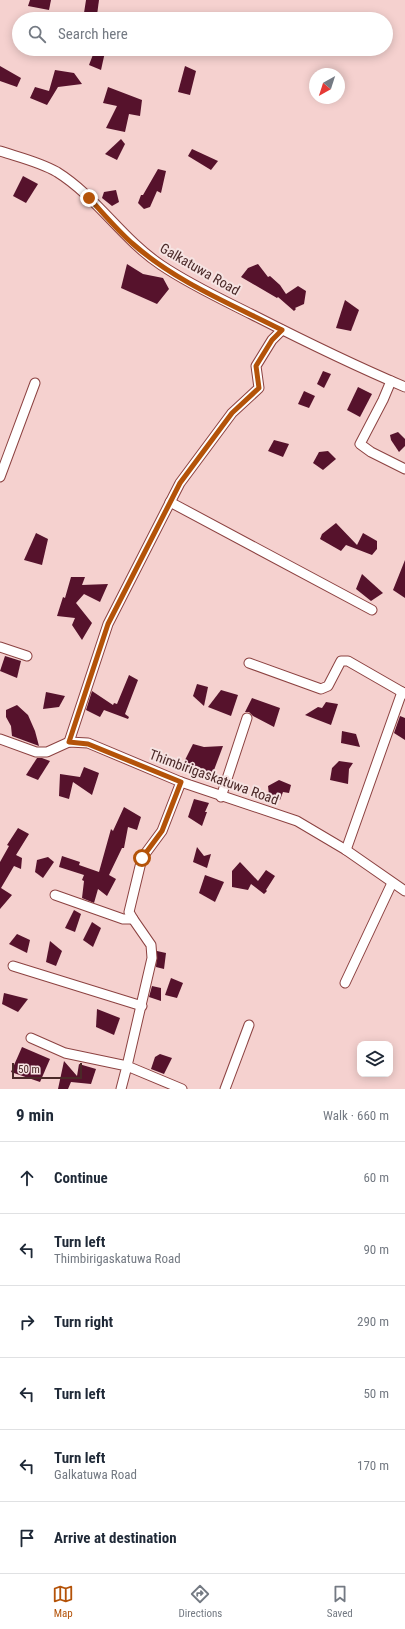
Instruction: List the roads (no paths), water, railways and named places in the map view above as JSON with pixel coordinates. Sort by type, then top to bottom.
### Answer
[{"type":"street","name":"Galkatuwa Road","points":[[0,151],[56,172],[89,198],[133,244],[160,265],[190,283],[282,330],[405,387]]},
{"type":"street","points":[[0,739],[36,752],[47,752],[69,742],[108,624],[170,502],[180,483],[232,413],[259,388],[256,366],[272,340],[282,330]]},
{"type":"street","points":[[391,381],[383,400],[360,444],[370,452],[405,468]]},
{"type":"street","points":[[0,477],[34,383]]},
{"type":"street","points":[[170,502],[372,610]]},
{"type":"street","points":[[0,647],[27,656]]},
{"type":"street","points":[[249,663],[322,689],[328,686],[341,661],[348,661],[403,693],[346,850]]},
{"type":"street","points":[[221,797],[247,718]]},
{"type":"street","name":"Thimbirigaskatuwa Road","points":[[69,742],[88,744],[221,797],[297,821],[346,850],[405,891]]},
{"type":"street","points":[[121,1089],[142,1006],[152,958],[151,945],[132,919],[129,912],[142,858],[162,831],[181,782]]},
{"type":"street","points":[[345,983],[392,883]]},
{"type":"street","points":[[55,895],[123,919],[132,919]]},
{"type":"street","points":[[13,966],[142,1006]]},
{"type":"street","points":[[225,1089],[249,1025]]},
{"type":"street","points":[[31,1038],[65,1053],[127,1066],[182,1089]]}]
